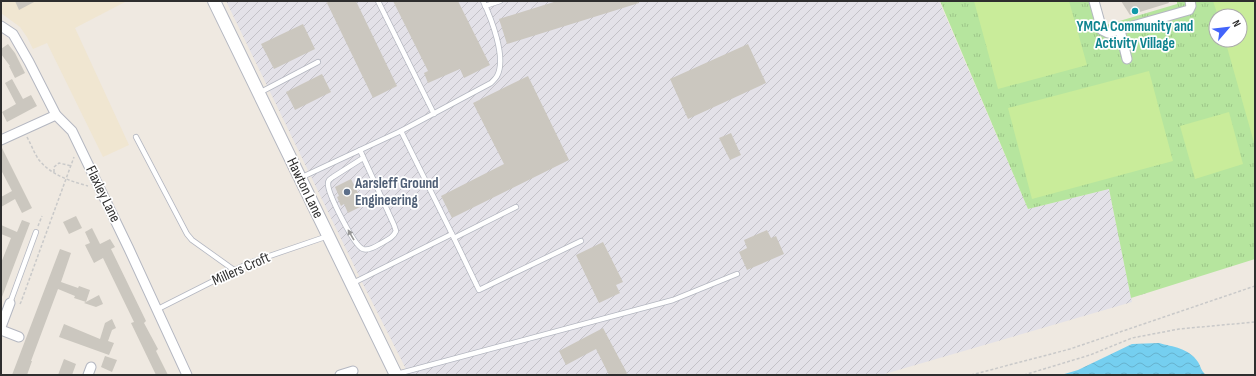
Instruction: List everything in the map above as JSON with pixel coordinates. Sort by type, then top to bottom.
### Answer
[{"type":"street","name":"Hawton Lane","points":[[214,1],[395,374]]},
{"type":"street","points":[[1094,1],[1102,30],[1108,33],[1189,10],[1191,6],[1190,1]]},
{"type":"street","name":"Flaxley Lane","points":[[1,26],[13,34],[56,115],[72,131],[79,144],[186,375]]},
{"type":"street","points":[[1120,30],[1127,59]]},
{"type":"street","points":[[1,140],[56,115]]},
{"type":"street","points":[[1,327],[10,303]]},
{"type":"street","points":[[1,330],[19,337]]},
{"type":"street","points":[[340,375],[353,371]]},
{"type":"lane","points":[[378,1],[434,114]]},
{"type":"lane","points":[[300,178],[401,131],[491,83],[497,76],[500,64],[499,49],[483,1]]},
{"type":"lane","points":[[485,6],[500,1]]},
{"type":"lane","points":[[259,93],[318,62]]},
{"type":"lane","points":[[401,131],[479,290],[581,241]]},
{"type":"lane","points":[[136,137],[187,234],[192,240],[234,270]]},
{"type":"lane","points":[[360,150],[396,230],[394,236],[370,249],[359,247],[333,200],[328,185],[329,180],[363,158]]},
{"type":"lane","points":[[351,283],[516,207]]},
{"type":"lane","points":[[10,303],[36,232]]},
{"type":"lane","name":"Millers Croft","points":[[156,310],[249,263],[328,236]]},
{"type":"lane","points":[[395,374],[673,300],[737,274]]},
{"type":"path","points":[[24,130],[38,159],[55,174],[66,179],[100,188]]},
{"type":"path","points":[[10,303],[16,305],[22,302],[79,144]]},
{"type":"path","points":[[55,174],[53,169],[56,164],[63,164],[71,167]]},
{"type":"path","points":[[36,232],[42,216]]},
{"type":"path","points":[[971,375],[1070,349],[1255,286]]},
{"type":"path","points":[[1024,375],[1090,355],[1132,338],[1179,330],[1255,322]]},
{"type":"shaded area","points":[[1,1],[127,1],[75,28],[129,145],[103,157],[47,43],[33,49],[20,27],[1,13]]},
{"type":"shaded area","points":[[226,1],[939,1],[1028,209],[1109,189],[1132,302],[881,375],[409,375],[361,280]]},
{"type":"green space","points":[[940,1],[1099,1],[1106,25],[1177,4],[1177,1],[1255,1],[1255,259],[1131,298],[1109,189],[1028,209]]},
{"type":"green space","points":[[974,1],[1069,1],[1087,65],[998,89]]},
{"type":"green space","points":[[1213,1],[1255,1],[1255,146],[1227,48],[1248,48],[1248,8],[1215,8]]},
{"type":"green space","points":[[1149,71],[1173,161],[1032,199],[1008,108]]},
{"type":"green space","points":[[1229,112],[1243,164],[1195,179],[1180,126]]},
{"type":"water","points":[[1159,343],[1180,349],[1190,354],[1198,362],[1206,375],[1061,375],[1078,370],[1132,344]]},
{"type":"building","points":[[15,1],[36,1],[19,10]]},
{"type":"building","points":[[326,1],[356,1],[397,86],[373,98]]},
{"type":"building","points":[[393,1],[458,1],[490,65],[464,78],[460,69],[428,83],[424,73],[428,71]]},
{"type":"building","points":[[557,1],[639,1],[639,3],[507,44],[499,19]]},
{"type":"building","name":"YMCA Community and Activity Village","points":[[1121,1],[1168,1],[1169,3],[1130,15]]},
{"type":"building","points":[[303,24],[315,49],[274,69],[261,44]]},
{"type":"building","points":[[8,44],[15,53],[25,73],[15,78],[10,66],[1,54],[1,49]]},
{"type":"building","points":[[748,44],[766,83],[688,119],[670,79]]},
{"type":"building","points":[[322,74],[331,92],[295,110],[286,92]]},
{"type":"building","points":[[528,76],[569,160],[452,218],[441,196],[504,164],[473,103]]},
{"type":"building","points":[[12,79],[23,99],[31,95],[37,106],[7,122],[2,112],[16,104],[5,83]]},
{"type":"building","points":[[731,133],[741,155],[730,160],[719,138]]},
{"type":"building","points":[[1,146],[32,208],[22,213],[15,199],[1,207],[1,197],[12,191],[1,170]]},
{"type":"building","name":"Aarsleff Ground Engineering","points":[[351,179],[364,205],[348,213],[344,204],[341,206],[335,187]]},
{"type":"building","points":[[76,216],[82,228],[69,234],[63,222]]},
{"type":"building","points":[[22,220],[30,223],[1,297],[1,263],[11,238],[1,234],[1,225],[17,232]]},
{"type":"building","points":[[92,228],[100,244],[110,239],[115,247],[111,249],[146,321],[144,323],[158,349],[156,351],[168,375],[156,375],[131,323],[134,322],[103,258],[94,263],[85,245],[90,243],[85,232]]},
{"type":"building","points":[[767,230],[771,238],[776,236],[784,254],[747,270],[739,252],[747,248],[744,240]]},
{"type":"building","points":[[603,242],[623,282],[616,285],[620,293],[599,303],[576,255]]},
{"type":"building","points":[[60,249],[71,253],[61,282],[78,288],[79,286],[90,290],[86,302],[74,298],[75,296],[58,289],[27,375],[12,375]]},
{"type":"building","points":[[99,295],[103,304],[96,307],[84,303]]},
{"type":"building","points":[[112,319],[116,328],[112,330],[108,341],[114,343],[109,355],[59,337],[64,324],[100,339],[105,323]]},
{"type":"building","points":[[603,328],[628,375],[609,375],[596,349],[566,365],[559,351]]},
{"type":"building","points":[[105,356],[117,360],[112,372],[101,367]]},
{"type":"building","points":[[64,359],[76,364],[72,375],[58,375]]},
{"type":"place","name":"YMCA Community and Activity Village","points":[[1135,11]]},
{"type":"place","name":"Aarsleff Ground Engineering","points":[[347,192]]}]
